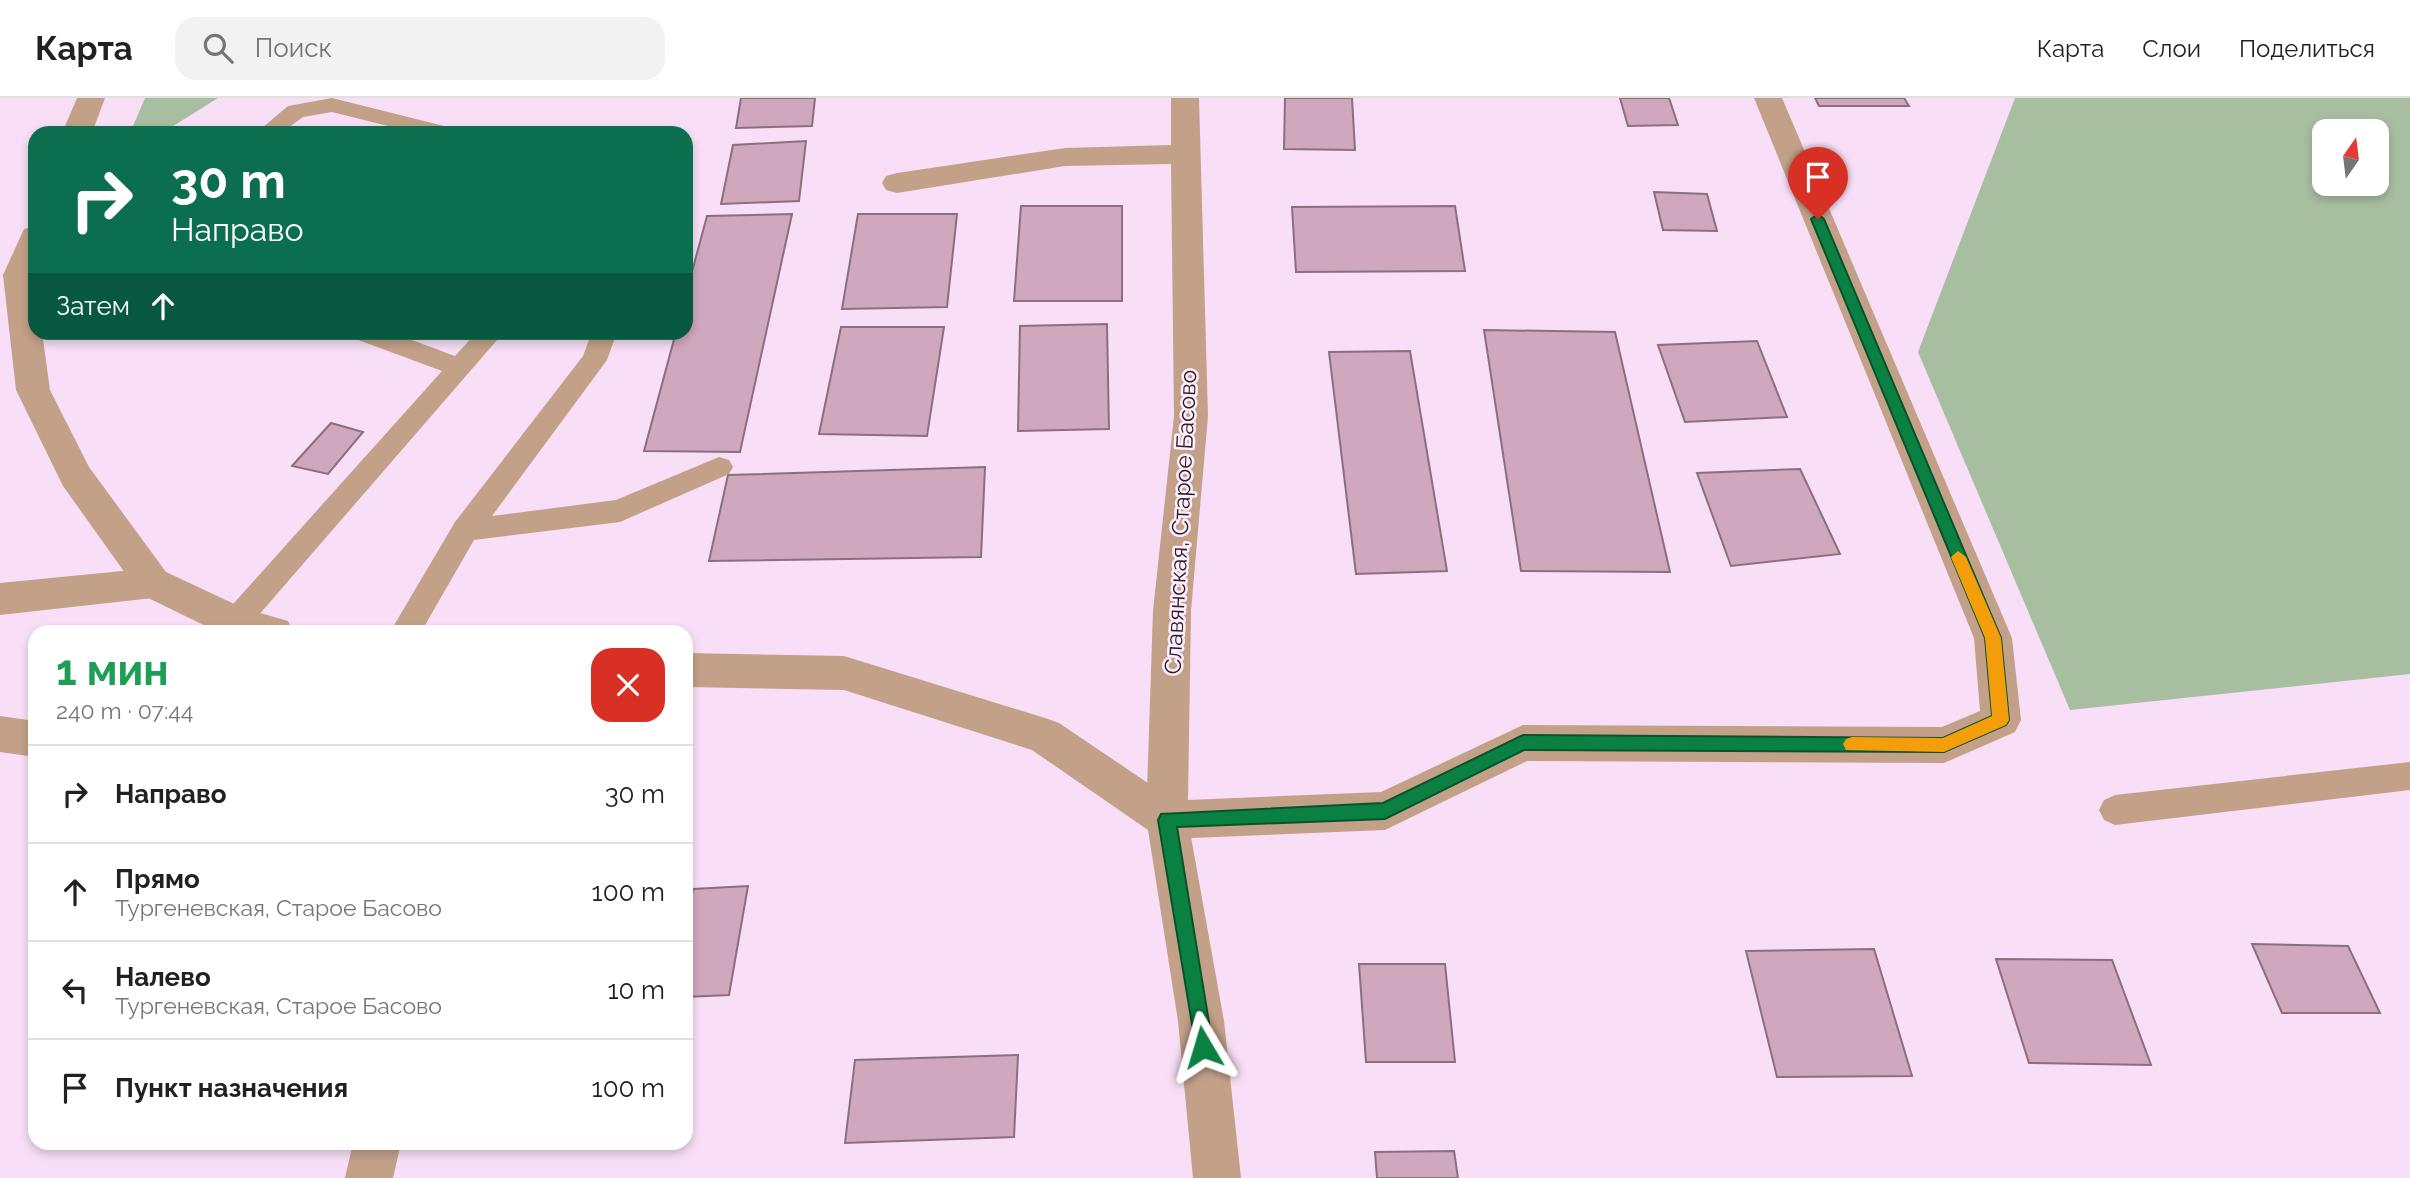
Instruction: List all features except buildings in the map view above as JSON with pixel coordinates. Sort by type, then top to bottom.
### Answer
[{"type":"street","points":[[80,126],[91,98]]},
{"type":"street","name":"Славянская, Старое Басово","points":[[1185,98],[1191,415],[1172,611],[1167,820],[1201,1021],[1217,1178]]},
{"type":"street","points":[[693,670],[844,673],[1045,736],[1167,820],[1385,811],[1523,743],[1944,745],[2001,720],[1993,638],[1768,98]]},
{"type":"street","points":[[897,183],[1065,158],[1186,154]]},
{"type":"street","points":[[28,248],[9,281],[33,390],[76,476],[153,583],[235,622],[247,625]]},
{"type":"street","points":[[0,599],[153,583]]},
{"type":"street","points":[[0,734],[28,738]]},
{"type":"street","points":[[369,1178],[375,1150]]},
{"type":"lane","points":[[276,126],[296,111],[332,106],[415,126]]},
{"type":"lane","points":[[384,340],[460,368]]},
{"type":"lane","points":[[235,622],[485,340]]},
{"type":"lane","points":[[409,625],[465,530],[594,360],[602,340]]},
{"type":"lane","points":[[465,530],[620,511],[719,467]]},
{"type":"lane","points":[[2115,810],[2410,776]]},
{"type":"green space","points":[[145,98],[218,98],[173,126],[133,126]]},
{"type":"green space","points":[[2015,98],[2410,98],[2410,674],[2070,710],[1918,352]]},
{"type":"slow traffic","points":[[1852,744],[1944,745],[2001,720],[1993,638],[1958,557]]},
{"type":"route","points":[[1203,1047],[1167,820],[1385,811],[1523,743],[1944,745],[2001,720],[1993,638],[1818,219]]}]
